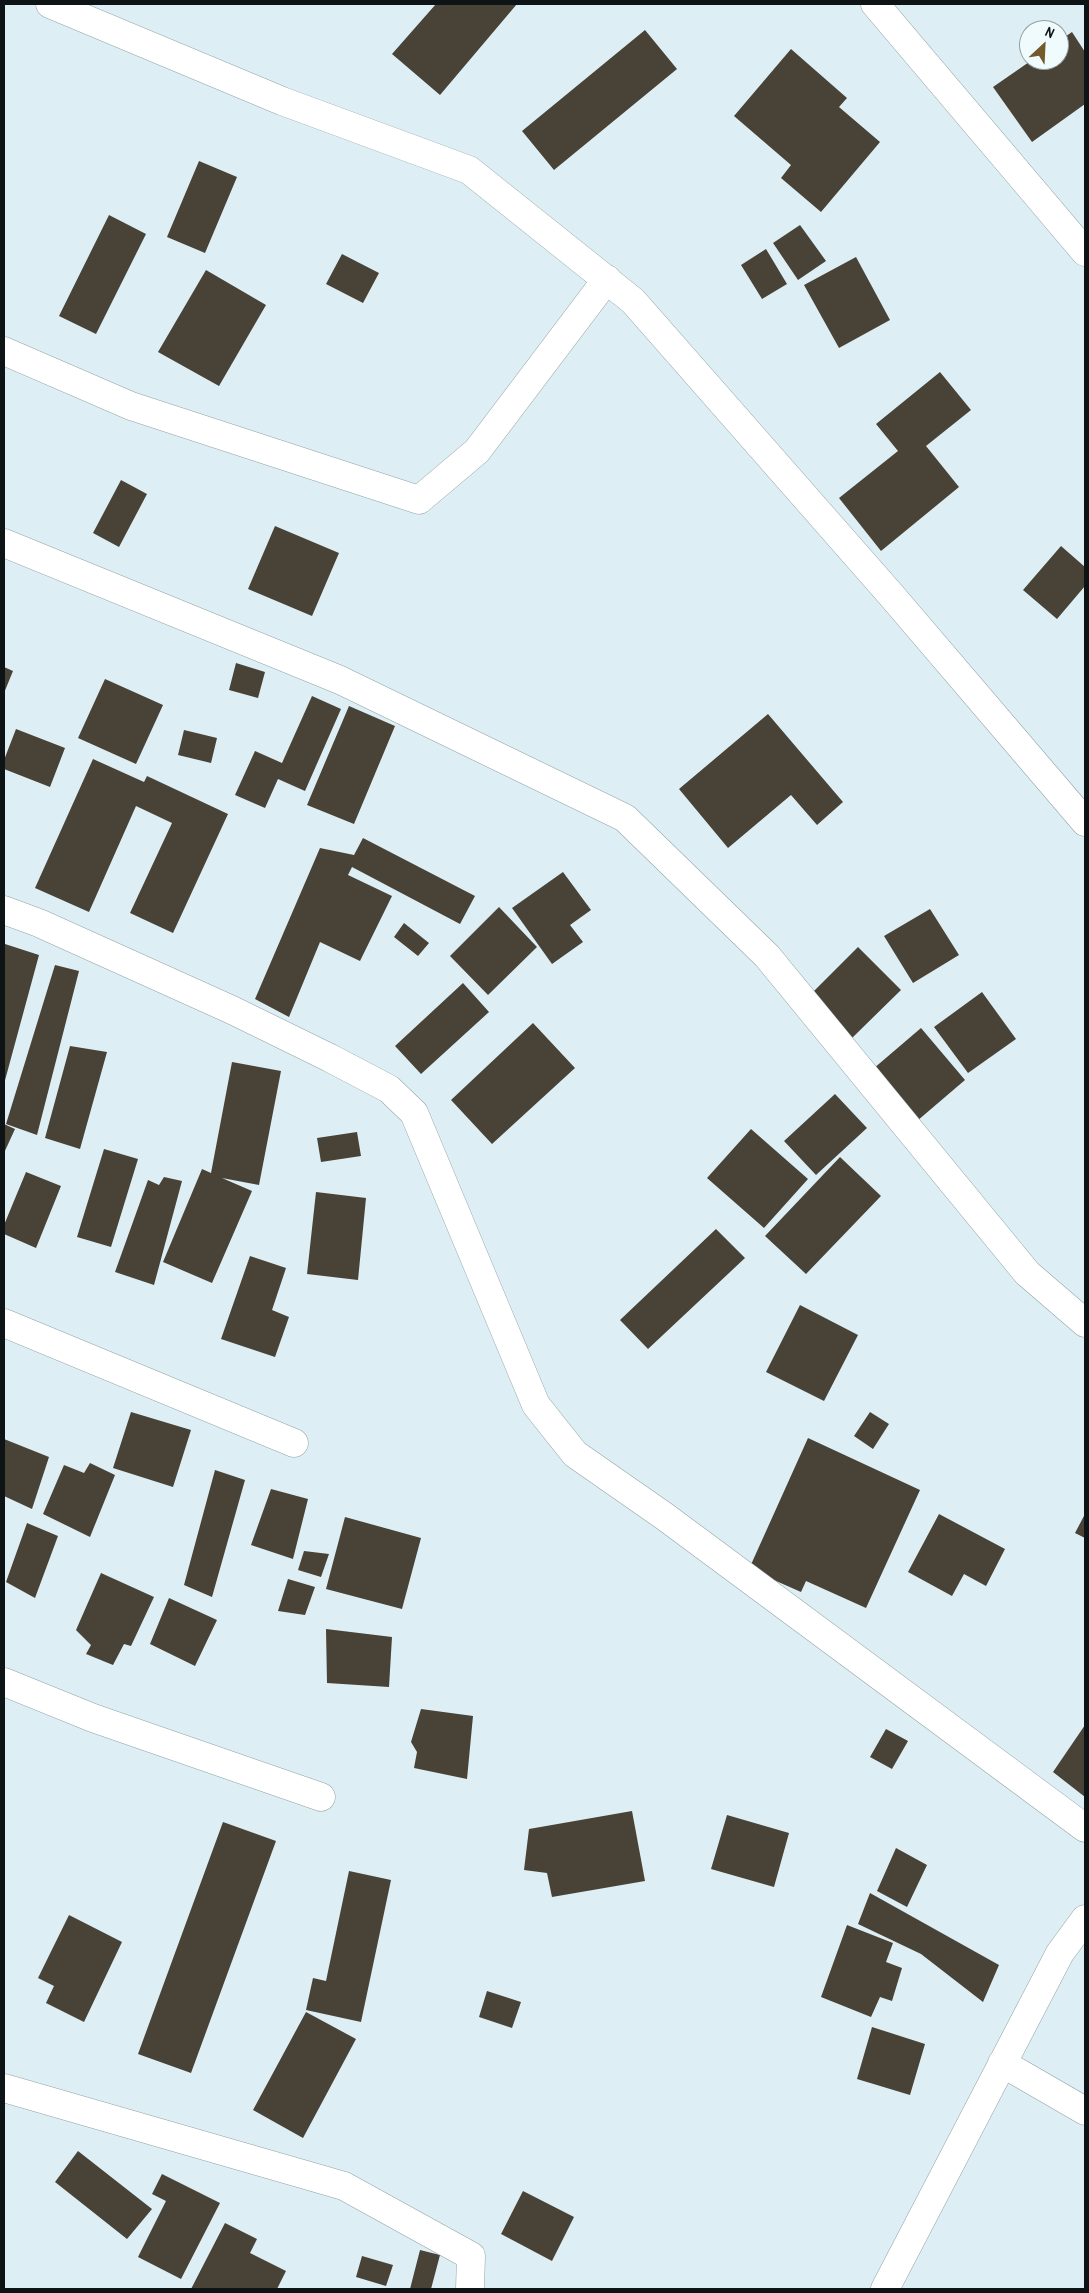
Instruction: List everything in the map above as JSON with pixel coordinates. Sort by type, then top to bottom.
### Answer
[{"type":"street","points":[[50,4],[282,101],[470,170],[633,300],[892,596],[1085,822]]},
{"type":"street","points":[[875,4],[1085,252]]},
{"type":"street","points":[[4,351],[131,406],[419,500],[478,451],[607,280]]},
{"type":"street","points":[[4,543],[340,680],[625,818],[767,956],[1027,1273],[1085,1323]]},
{"type":"street","points":[[4,910],[40,922],[232,1010],[389,1089],[414,1113],[536,1405],[575,1454],[664,1516],[1085,1828]]},
{"type":"street","points":[[4,1323],[294,1443]]},
{"type":"street","points":[[4,1682],[93,1718],[321,1797]]},
{"type":"street","points":[[886,2289],[1060,1953],[1085,1919]]},
{"type":"street","points":[[1002,2063],[1085,2111]]},
{"type":"street","points":[[4,2088],[344,2186],[471,2256],[470,2289]]},
{"type":"building","points":[[436,4],[517,4],[440,95],[392,54]]},
{"type":"building","points":[[645,30],[677,69],[554,170],[522,131]]},
{"type":"building","points":[[1072,32],[1085,52],[1085,104],[1032,142],[993,87],[1019,69],[1069,70],[1069,34]]},
{"type":"building","points":[[791,49],[847,98],[839,107],[880,142],[821,212],[781,178],[791,165],[734,116]]},
{"type":"building","points":[[199,161],[237,177],[205,253],[167,237]]},
{"type":"building","points":[[109,215],[146,234],[96,334],[59,316]]},
{"type":"building","points":[[800,225],[826,261],[798,280],[773,243]]},
{"type":"building","points":[[766,249],[787,284],[762,299],[741,265]]},
{"type":"building","points":[[342,254],[379,273],[363,303],[326,284]]},
{"type":"building","points":[[856,257],[890,320],[839,348],[804,285]]},
{"type":"building","points":[[206,270],[266,305],[219,386],[158,352]]},
{"type":"building","points":[[940,372],[971,410],[926,446],[959,487],[881,551],[839,498],[898,451],[876,424]]},
{"type":"building","points":[[121,480],[147,494],[119,547],[93,533]]},
{"type":"building","points":[[275,526],[339,553],[312,616],[248,589]]},
{"type":"building","points":[[1061,546],[1085,567],[1085,586],[1057,619],[1023,590]]},
{"type":"building","points":[[236,663],[265,672],[258,698],[229,690]]},
{"type":"building","points":[[4,667],[13,671],[4,693]]},
{"type":"building","points":[[105,679],[163,705],[136,764],[78,738]]},
{"type":"building","points":[[312,696],[341,709],[305,791],[278,779],[265,808],[235,795],[255,751],[282,763]]},
{"type":"building","points":[[349,706],[395,726],[354,824],[307,805]]},
{"type":"building","points":[[768,714],[843,802],[817,825],[791,795],[728,848],[679,789]]},
{"type":"building","points":[[16,729],[65,748],[50,787],[4,769],[4,760]]},
{"type":"building","points":[[184,730],[217,738],[211,763],[178,755]]},
{"type":"building","points":[[93,759],[144,782],[147,776],[228,814],[173,933],[130,913],[172,823],[136,806],[89,912],[35,888]]},
{"type":"building","points":[[363,838],[475,896],[460,924],[352,867],[348,875],[392,896],[360,961],[320,942],[289,1017],[255,999],[320,848],[354,855]]},
{"type":"building","points":[[563,872],[591,910],[570,925],[583,942],[552,964],[512,908]]},
{"type":"building","points":[[499,907],[537,947],[488,995],[450,956]]},
{"type":"building","points":[[930,909],[959,955],[913,983],[884,936]]},
{"type":"building","points":[[404,923],[429,943],[418,956],[394,937]]},
{"type":"building","points":[[5,944],[39,955],[4,1084],[4,950]]},
{"type":"building","points":[[858,947],[901,990],[851,1039],[809,996]]},
{"type":"building","points":[[55,965],[79,971],[37,1135],[6,1124]]},
{"type":"building","points":[[463,983],[489,1012],[421,1074],[395,1046]]},
{"type":"building","points":[[982,992],[1016,1039],[968,1073],[934,1027]]},
{"type":"building","points":[[533,1023],[575,1068],[492,1144],[451,1100]]},
{"type":"building","points":[[921,1028],[965,1080],[917,1121],[873,1069]]},
{"type":"building","points":[[70,1046],[107,1052],[80,1149],[45,1138]]},
{"type":"building","points":[[232,1062],[281,1071],[259,1185],[222,1178],[252,1191],[212,1283],[163,1262],[202,1169],[211,1173]]},
{"type":"building","points":[[835,1094],[867,1128],[816,1175],[784,1141]]},
{"type":"building","points":[[4,1124],[15,1129],[4,1153]]},
{"type":"building","points":[[751,1129],[808,1179],[764,1228],[707,1178]]},
{"type":"building","points":[[357,1132],[361,1156],[321,1162],[317,1138]]},
{"type":"building","points":[[104,1149],[138,1159],[111,1247],[77,1237]]},
{"type":"building","points":[[840,1157],[881,1196],[806,1274],[765,1236]]},
{"type":"building","points":[[26,1172],[61,1186],[36,1248],[4,1234],[4,1225]]},
{"type":"building","points":[[164,1177],[182,1181],[154,1285],[115,1272],[148,1180],[159,1185]]},
{"type":"building","points":[[316,1192],[366,1198],[358,1280],[307,1274]]},
{"type":"building","points":[[716,1229],[745,1258],[648,1349],[620,1320]]},
{"type":"building","points":[[250,1256],[286,1268],[272,1310],[289,1317],[275,1357],[221,1339]]},
{"type":"building","points":[[800,1305],[858,1335],[824,1401],[766,1372]]},
{"type":"building","points":[[131,1412],[191,1430],[173,1487],[113,1468]]},
{"type":"building","points":[[870,1412],[889,1424],[873,1449],[854,1436]]},
{"type":"building","points":[[808,1438],[920,1490],[866,1608],[806,1581],[801,1592],[749,1569]]},
{"type":"building","points":[[4,1439],[49,1457],[32,1509],[4,1496]]},
{"type":"building","points":[[90,1463],[115,1475],[90,1537],[43,1514],[64,1465],[84,1473]]},
{"type":"building","points":[[215,1470],[245,1480],[212,1597],[184,1585]]},
{"type":"building","points":[[271,1489],[308,1499],[293,1559],[251,1545]]},
{"type":"building","points":[[939,1514],[1005,1549],[986,1586],[964,1574],[952,1596],[908,1572]]},
{"type":"building","points":[[1085,1514],[1085,1538],[1075,1533]]},
{"type":"building","points":[[345,1517],[421,1538],[402,1609],[326,1589]]},
{"type":"building","points":[[27,1523],[58,1536],[35,1598],[6,1582]]},
{"type":"building","points":[[304,1551],[329,1554],[321,1577],[298,1570]]},
{"type":"building","points":[[101,1573],[154,1597],[131,1646],[124,1644],[113,1665],[86,1654],[91,1645],[76,1630]]},
{"type":"building","points":[[288,1579],[315,1587],[305,1615],[278,1611]]},
{"type":"building","points":[[169,1598],[217,1620],[195,1666],[150,1644]]},
{"type":"building","points":[[326,1629],[392,1637],[389,1687],[327,1683]]},
{"type":"building","points":[[421,1709],[473,1716],[467,1779],[414,1768],[417,1752],[411,1742]]},
{"type":"building","points":[[1085,1725],[1085,1797],[1053,1772]]},
{"type":"building","points":[[886,1729],[908,1741],[892,1769],[870,1757]]},
{"type":"building","points":[[632,1811],[645,1881],[552,1897],[547,1873],[524,1870],[529,1829]]},
{"type":"building","points":[[727,1815],[789,1833],[774,1887],[711,1869]]},
{"type":"building","points":[[223,1822],[276,1841],[191,2073],[138,2054]]},
{"type":"building","points":[[896,1848],[927,1865],[907,1907],[877,1891]]},
{"type":"building","points":[[349,1871],[391,1880],[361,2022],[306,2010],[313,1978],[326,1981]]},
{"type":"building","points":[[870,1893],[999,1965],[983,2002],[921,1954],[858,1924]]},
{"type":"building","points":[[69,1915],[122,1942],[84,2022],[46,2003],[54,1986],[38,1978]]},
{"type":"building","points":[[847,1925],[893,1943],[886,1962],[902,1968],[892,2001],[880,1997],[871,2017],[821,1997]]},
{"type":"building","points":[[487,1991],[521,2002],[512,2028],[479,2017]]},
{"type":"building","points":[[306,2012],[356,2039],[303,2138],[253,2110]]},
{"type":"building","points":[[872,2027],[925,2044],[910,2095],[857,2079]]},
{"type":"building","points":[[78,2151],[152,2209],[127,2239],[55,2182]]},
{"type":"building","points":[[162,2174],[220,2203],[181,2279],[138,2257],[166,2201],[152,2194]]},
{"type":"building","points":[[523,2191],[574,2217],[552,2261],[501,2234]]},
{"type":"building","points":[[225,2223],[257,2239],[250,2253],[286,2271],[277,2289],[191,2289]]},
{"type":"building","points":[[420,2250],[440,2255],[431,2289],[410,2289]]},
{"type":"building","points":[[362,2256],[393,2265],[386,2286],[356,2277]]}]
